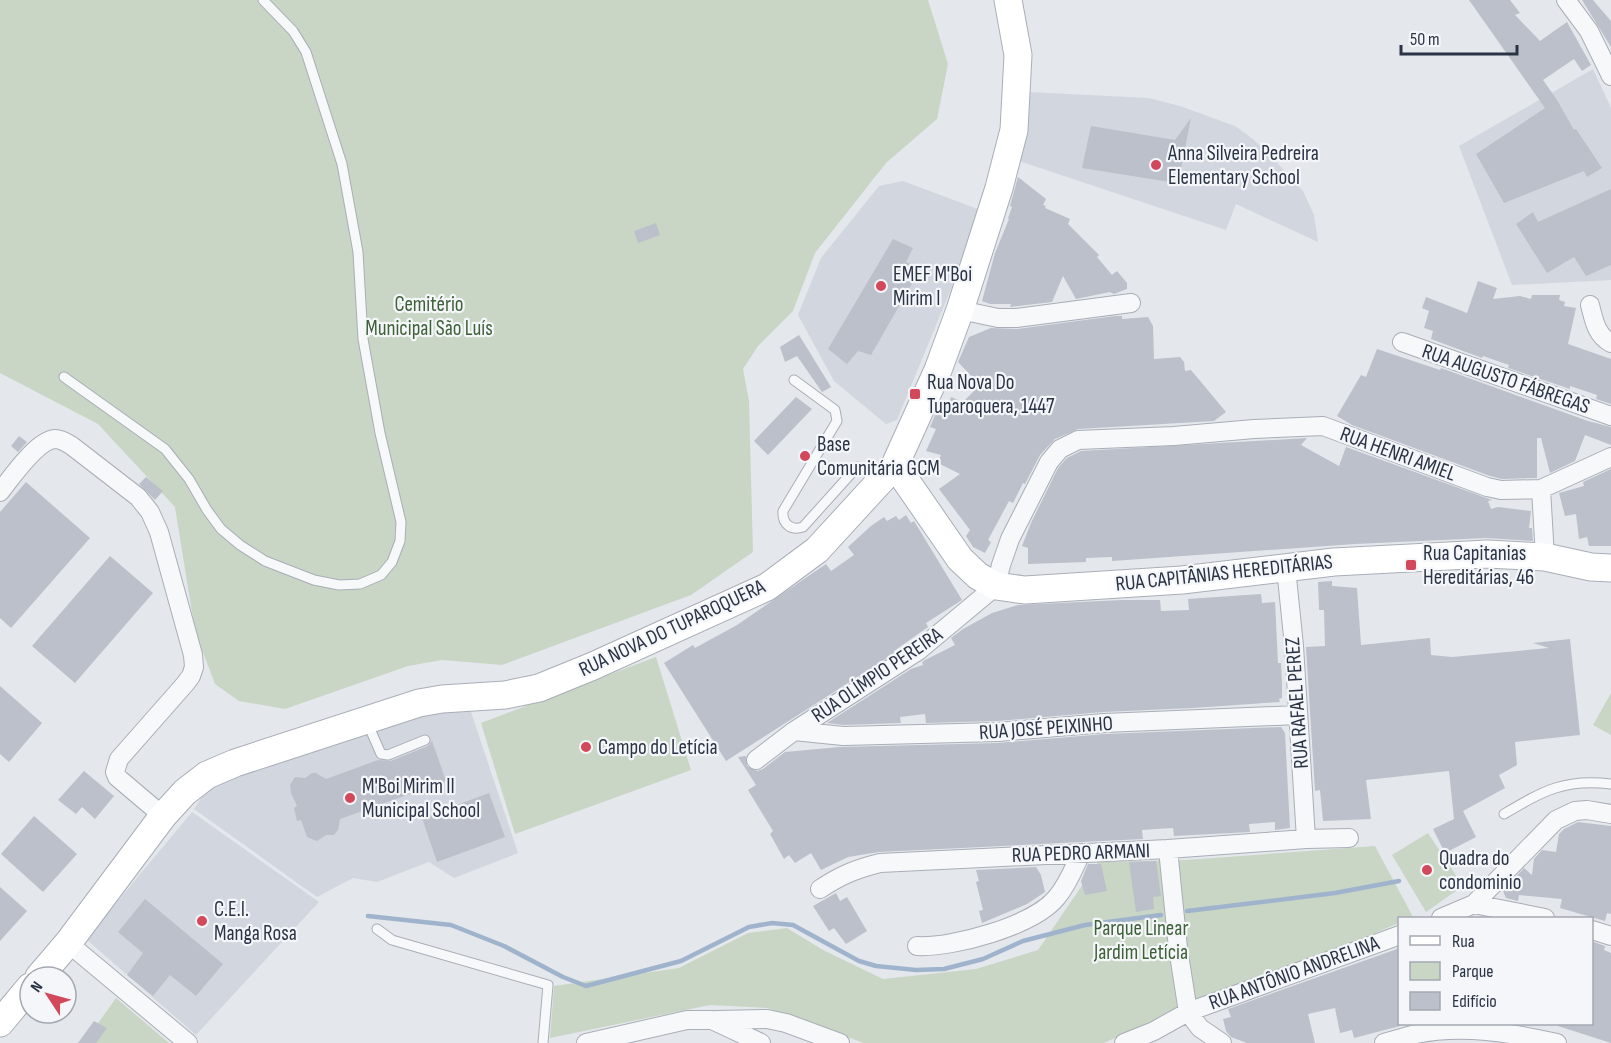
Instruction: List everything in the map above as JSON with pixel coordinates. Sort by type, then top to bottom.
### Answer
[{"type":"street","name":"RUA NOVA DO TUPAROQUERA","points":[[49,965],[163,816],[185,792],[207,775],[235,763],[419,703],[539,688],[767,587],[817,550],[889,472],[938,370],[960,310],[999,188],[1014,130],[1018,55],[1008,0]]},
{"type":"street","points":[[1566,0],[1589,31],[1611,76]]},
{"type":"street","points":[[960,310],[998,318],[1016,318],[1131,303]]},
{"type":"street","points":[[1590,305],[1601,336],[1611,344]]},
{"type":"street","name":"RUA AUGUSTO FÁBREGAS","points":[[1402,342],[1611,416]]},
{"type":"street","name":"RUA HENRI AMIEL","points":[[996,586],[1010,539],[1049,462],[1060,449],[1078,440],[1323,426],[1487,487],[1501,490],[1541,489]]},
{"type":"street","points":[[0,492],[42,443],[52,439],[62,440],[138,497],[150,512],[159,532],[179,598],[194,667],[185,684],[119,759],[115,772],[117,777],[163,816]]},
{"type":"street","points":[[1545,557],[1541,489],[1611,457]]},
{"type":"street","name":"RUA CAPITÂNIAS HEREDITÁRIAS","points":[[889,472],[960,559],[978,576],[996,586],[1025,590],[1182,580],[1334,562],[1487,554],[1545,557],[1591,567],[1611,568]]},
{"type":"street","name":"RUA RAFAEL PEREZ","points":[[1286,568],[1306,839]]},
{"type":"street","name":"RUA OLÍMPIO PEREIRA","points":[[756,760],[794,731],[918,651],[996,586]]},
{"type":"street","name":"RUA JOSÉ PEIXINHO","points":[[794,731],[843,736],[966,733],[1092,724],[1298,715]]},
{"type":"street","points":[[1443,917],[1474,904],[1556,820],[1575,811],[1587,810],[1611,814]]},
{"type":"street","name":"RUA PEDRO ARMANI","points":[[820,890],[855,869],[880,863],[1349,838]]},
{"type":"street","points":[[1168,849],[1178,948],[1188,1012],[1200,1028],[1222,1043]]},
{"type":"street","points":[[917,946],[981,937],[1028,918],[1057,898],[1081,853]]},
{"type":"street","points":[[1474,904],[1540,917]]},
{"type":"street","points":[[1593,930],[1611,936]]},
{"type":"street","name":"RUA ANTÔNIO ANDRELINA","points":[[1124,1043],[1154,1031],[1188,1012],[1398,936]]},
{"type":"street","points":[[68,943],[188,1043]]},
{"type":"street","points":[[0,1023],[18,1001]]},
{"type":"street","points":[[586,1043],[687,1020],[767,1018],[840,1043]]},
{"type":"street","points":[[712,1020],[761,1043]]},
{"type":"street","points":[[1384,1043],[1418,1034],[1449,1030],[1489,1031],[1557,1043]]},
{"type":"lane","points":[[64,377],[165,449],[189,479],[221,529],[265,561],[314,580],[339,585],[360,584],[381,575],[392,562],[400,541],[401,522],[380,434],[363,339],[358,252],[342,164],[306,52],[293,31],[263,0]]},
{"type":"lane","points":[[795,380],[835,410],[837,421],[783,511],[782,518],[786,525],[793,528],[803,527],[856,467],[889,472]]},
{"type":"lane","points":[[366,720],[381,754],[388,755],[425,740]]},
{"type":"lane","points":[[1504,814],[1551,789],[1571,783],[1611,784]]},
{"type":"lane","points":[[377,929],[392,940],[548,985],[543,1043]]},
{"type":"shaded area","points":[[1593,69],[1611,108],[1611,280],[1512,285],[1459,146]]},
{"type":"shaded area","name":"Anna Silveira Pedreira Elementary School","points":[[1029,92],[1149,98],[1180,106],[1235,126],[1270,155],[1303,191],[1314,215],[1318,242],[1236,204],[1226,230],[1019,161]]},
{"type":"shaded area","name":"EMEF M'Boi Mirim I","points":[[903,181],[983,211],[897,420],[886,424],[834,381],[798,315],[821,258],[879,186]]},
{"type":"shaded area","name":"M'Boi Mirim II Municipal School","points":[[451,706],[470,709],[518,853],[454,878],[429,862],[377,882],[353,878],[317,897],[194,809],[208,787]]},
{"type":"shaded area","name":"C.E.I. Manga Rosa","points":[[192,812],[319,902],[196,1035],[86,939]]},
{"type":"green space","name":"Cemitério Municipal São Luís","points":[[0,0],[928,0],[948,64],[937,119],[886,163],[815,253],[793,311],[758,346],[743,369],[749,401],[753,552],[691,595],[502,665],[442,660],[408,666],[285,709],[239,701],[215,684],[195,631],[175,507],[98,424],[0,373]]},
{"type":"green space","name":"Campo do Letícia","points":[[656,657],[691,770],[515,834],[481,723]]},
{"type":"green space","points":[[1611,693],[1611,735],[1593,725]]},
{"type":"green space","name":"Quadra do condominio","points":[[1428,833],[1463,886],[1426,912],[1392,855]]},
{"type":"green space","name":"Parque Linear Jardim Letícia","points":[[1375,846],[1413,917],[1398,917],[1398,923],[1286,970],[1208,995],[1104,1043],[864,1043],[767,1008],[710,1005],[550,1038],[554,986],[679,968],[748,933],[787,928],[823,950],[883,979],[976,969],[1038,950],[1098,862],[1186,860]]},
{"type":"green space","points":[[116,998],[169,1043],[84,1043]]},
{"type":"building","points":[[1469,0],[1510,0],[1520,13],[1515,15],[1540,41],[1567,22],[1591,65],[1582,71],[1574,59],[1543,80],[1574,130],[1576,129],[1602,168],[1587,177],[1584,171],[1504,203],[1476,154],[1545,108]]},
{"type":"building","points":[[1582,0],[1593,0],[1611,21],[1611,47]]},
{"type":"building","points":[[1191,118],[1180,173],[1172,171],[1170,182],[1082,168],[1091,126],[1175,140]]},
{"type":"building","points":[[1018,177],[1046,199],[1043,205],[1046,206],[1045,208],[1070,219],[1068,224],[1099,255],[1097,257],[1112,275],[1117,271],[1127,283],[1127,289],[1114,294],[1110,292],[1076,299],[1063,276],[1052,302],[1010,307],[1011,304],[990,304],[982,301],[995,253],[1009,219]]},
{"type":"building","points":[[1611,189],[1611,265],[1586,276],[1574,257],[1547,273],[1516,224],[1533,212],[1538,222]]},
{"type":"building","points":[[656,223],[660,235],[638,243],[634,231]]},
{"type":"building","points":[[893,239],[913,248],[906,262],[921,268],[871,355],[858,351],[847,364],[828,349]]},
{"type":"building","points":[[1478,281],[1497,288],[1493,299],[1520,296],[1531,299],[1532,295],[1560,295],[1559,300],[1565,302],[1564,306],[1576,308],[1568,344],[1611,359],[1611,404],[1596,399],[1597,395],[1570,386],[1570,389],[1508,368],[1509,365],[1483,356],[1482,358],[1431,339],[1433,331],[1424,328],[1429,311],[1422,308],[1426,297],[1467,313]]},
{"type":"building","points":[[1122,316],[1122,319],[1148,317],[1153,326],[1154,359],[1180,357],[1184,362],[1185,371],[1191,370],[1226,412],[1214,421],[1078,429],[1055,439],[1040,455],[1013,503],[1009,501],[988,540],[991,542],[985,553],[973,547],[966,536],[970,530],[939,489],[960,474],[938,463],[941,455],[926,451],[936,429],[930,427],[940,404],[948,407],[951,397],[963,402],[980,385],[958,362],[969,337],[991,328],[1017,329]]},
{"type":"building","points":[[799,335],[831,387],[822,392],[797,356],[785,362],[780,347]]},
{"type":"building","points":[[1377,349],[1440,370],[1441,368],[1588,421],[1611,427],[1611,445],[1585,435],[1575,461],[1550,473],[1541,438],[1537,438],[1537,478],[1502,479],[1352,425],[1337,416],[1361,375],[1366,377]]},
{"type":"building","points":[[796,397],[812,409],[768,455],[754,441]]},
{"type":"building","points":[[19,436],[27,442],[18,452],[11,446]]},
{"type":"building","points":[[1307,438],[1301,445],[1339,466],[1346,447],[1492,500],[1488,501],[1491,509],[1498,507],[1531,511],[1529,528],[1532,528],[1533,541],[1486,538],[1355,544],[1112,561],[1112,557],[1086,558],[1086,562],[1028,564],[1028,548],[1022,546],[1031,523],[1058,468],[1067,458],[1081,451]]},
{"type":"building","points":[[1611,469],[1611,546],[1589,546],[1587,537],[1579,539],[1576,514],[1565,516],[1559,493],[1584,486],[1583,482]]},
{"type":"building","points":[[146,477],[163,491],[155,500],[139,484]]},
{"type":"building","points":[[26,482],[90,538],[11,628],[0,618],[0,512]]},
{"type":"building","points":[[906,515],[911,523],[914,521],[962,600],[926,623],[928,627],[894,651],[895,653],[726,761],[664,663],[693,645],[695,648],[737,625],[826,564],[831,571],[854,555],[848,547],[884,517],[887,521],[896,516],[899,520]]},
{"type":"building","points":[[110,556],[153,593],[75,683],[32,646]]},
{"type":"building","points":[[1332,581],[1332,586],[1357,588],[1361,645],[1430,638],[1431,655],[1452,657],[1549,648],[1533,643],[1570,639],[1580,735],[1515,742],[1517,765],[1499,775],[1505,788],[1463,811],[1476,837],[1445,853],[1433,829],[1454,819],[1449,771],[1366,780],[1371,819],[1323,821],[1320,790],[1315,791],[1306,647],[1325,646],[1324,610],[1319,610],[1318,582]]},
{"type":"building","points":[[1261,594],[1262,603],[1275,602],[1278,663],[1281,663],[1282,698],[1279,699],[1280,702],[1103,712],[997,721],[926,723],[925,714],[900,717],[901,723],[843,725],[827,723],[911,669],[923,665],[922,662],[925,660],[955,645],[951,638],[963,629],[992,613],[1018,605],[1160,600],[1161,611],[1189,610],[1188,599]]},
{"type":"building","points":[[0,686],[42,723],[9,762],[0,754]]},
{"type":"building","points":[[1281,727],[1285,733],[1290,828],[1275,830],[1275,822],[1249,824],[1250,832],[1174,836],[1173,828],[1142,830],[1143,839],[879,852],[848,857],[821,870],[811,853],[795,863],[789,855],[784,859],[770,834],[773,831],[748,790],[756,785],[738,757],[746,756],[747,766],[757,771],[785,752],[840,747],[998,743],[1105,734]]},
{"type":"building","points":[[432,741],[446,781],[340,819],[338,830],[334,835],[326,835],[317,841],[307,837],[301,820],[297,821],[294,808],[297,806],[291,793],[290,785],[295,777],[305,778],[316,773],[326,779],[378,760],[391,761],[428,746]]},
{"type":"building","points":[[84,771],[114,796],[95,819],[82,807],[76,814],[58,800]]},
{"type":"building","points":[[489,793],[505,837],[437,862],[422,818]]},
{"type":"building","points":[[34,816],[77,854],[43,892],[1,854]]},
{"type":"building","points":[[1578,822],[1611,826],[1611,914],[1607,913],[1605,921],[1560,908],[1562,899],[1519,895],[1518,901],[1506,898],[1503,891],[1524,868],[1532,875],[1534,859],[1542,850],[1556,852],[1559,834]]},
{"type":"building","points":[[1156,861],[1161,896],[1153,897],[1154,909],[1136,912],[1129,862]]},
{"type":"building","points":[[1088,864],[1101,864],[1107,891],[1085,895],[1081,881]]},
{"type":"building","points":[[1036,867],[1041,875],[1045,892],[1027,904],[982,923],[979,911],[983,910],[976,882],[979,881],[976,870]]},
{"type":"building","points":[[0,887],[27,911],[0,941]]},
{"type":"building","points":[[836,893],[840,901],[847,897],[867,931],[846,944],[834,928],[829,931],[813,906]]},
{"type":"building","points":[[145,899],[223,964],[196,996],[170,975],[153,996],[127,975],[143,953],[118,932]]},
{"type":"building","points":[[1594,942],[1605,946],[1604,950],[1611,953],[1611,1043],[1558,1026],[1593,1025]]},
{"type":"building","points":[[1398,949],[1398,1025],[1400,1026],[1354,1038],[1352,1030],[1340,1033],[1335,1008],[1308,1014],[1315,1043],[1247,1043],[1231,1037],[1226,1031],[1223,1019],[1231,1017],[1228,1009]]},
{"type":"building","points":[[94,1021],[107,1028],[96,1043],[78,1043]]},
{"type":"waterway","points":[[1187,911],[1335,893],[1399,881]]},
{"type":"waterway","points":[[368,916],[451,925],[504,946],[563,977],[586,986],[681,961],[749,927],[772,923],[793,925],[859,961],[876,966],[916,970],[944,969],[983,959],[1023,941],[1085,925],[1161,915]]},
{"type":"place","name":"Anna Silveira Pedreira Elementary School","points":[[1156,165]]},
{"type":"place","name":"EMEF M'Boi Mirim I","points":[[881,286]]},
{"type":"place","name":"Rua Nova Do Tuparoquera, 1447","points":[[915,394]]},
{"type":"place","name":"Base Comunitária GCM","points":[[805,456]]},
{"type":"place","name":"Rua Capitanias Hereditárias, 46","points":[[1411,565]]},
{"type":"place","name":"Campo do Letícia","points":[[586,747]]},
{"type":"place","name":"M'Boi Mirim II Municipal School","points":[[350,798]]},
{"type":"place","name":"Quadra do condominio","points":[[1427,870]]},
{"type":"place","name":"C.E.I. Manga Rosa","points":[[202,921]]}]
